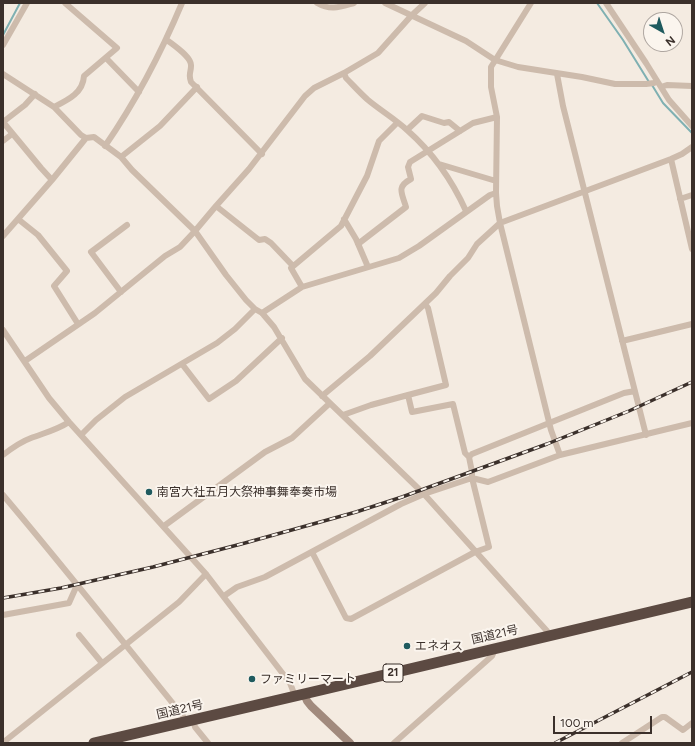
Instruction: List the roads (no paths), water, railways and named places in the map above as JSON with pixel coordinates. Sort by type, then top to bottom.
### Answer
[{"type":"highway","name":"国道21号","points":[[94,743],[692,602]]},
{"type":"main road","points":[[300,695],[350,743]]},
{"type":"street","points":[[3,45],[26,3]]},
{"type":"street","points":[[54,107],[72,98],[84,83],[84,76],[117,48],[64,3]]},
{"type":"street","points":[[105,146],[139,92],[167,40],[182,3]]},
{"type":"street","points":[[317,3],[324,7],[336,9],[354,3]]},
{"type":"street","points":[[385,3],[466,41],[495,60],[557,74],[582,77],[615,84],[646,84],[656,82]]},
{"type":"street","points":[[25,361],[95,313],[165,256],[180,247],[262,154],[296,107],[314,88],[344,74],[378,53],[411,16],[425,3]]},
{"type":"street","points":[[531,3],[491,67],[491,87],[497,117],[496,193],[500,223],[550,423],[560,454]]},
{"type":"street","points":[[606,3],[640,53],[656,82],[669,100],[692,126]]},
{"type":"street","points":[[167,40],[189,59],[192,65],[189,76],[191,82],[262,154]]},
{"type":"street","points":[[106,58],[139,92]]},
{"type":"street","points":[[3,74],[54,107],[81,135],[86,138],[94,137],[121,157],[132,170],[195,231],[226,275],[255,309],[262,313],[282,338],[306,379],[424,494],[550,636]]},
{"type":"street","points":[[344,74],[346,78],[366,98],[407,130],[428,151],[451,181],[466,211]]},
{"type":"street","points":[[557,74],[563,106],[646,434]]},
{"type":"street","points":[[661,87],[667,85],[692,86]]},
{"type":"street","points":[[121,157],[160,126],[197,88]]},
{"type":"street","points":[[35,94],[25,105],[3,122],[52,180]]},
{"type":"street","points":[[407,130],[422,116],[444,123],[449,122],[460,131]]},
{"type":"street","points":[[358,244],[406,207],[401,188],[403,184],[411,179],[408,167],[410,162],[473,123],[497,117]]},
{"type":"street","points":[[302,287],[291,268],[341,226],[367,176],[379,141],[398,123]]},
{"type":"street","points":[[3,141],[12,134]]},
{"type":"street","points":[[3,236],[86,138]]},
{"type":"street","points":[[322,396],[370,356],[425,304],[468,258],[477,244],[500,223],[671,159],[692,147]]},
{"type":"street","points":[[671,159],[692,249]]},
{"type":"street","points":[[439,164],[496,181]]},
{"type":"street","points":[[262,313],[302,287],[399,258],[419,246],[466,211],[490,195],[496,193]]},
{"type":"street","points":[[680,199],[692,195]]},
{"type":"street","points":[[216,206],[259,240],[265,240],[271,243],[293,266]]},
{"type":"street","points":[[18,219],[38,235],[67,271],[54,286],[78,324]]},
{"type":"street","points":[[344,219],[358,244],[368,267]]},
{"type":"street","points":[[121,292],[91,252],[127,225]]},
{"type":"street","points":[[343,415],[370,405],[446,385],[428,308],[425,304]]},
{"type":"street","points":[[81,435],[96,420],[125,397],[217,343],[235,329],[255,309]]},
{"type":"street","points":[[622,341],[692,324]]},
{"type":"street","points":[[3,330],[49,398],[206,574],[300,695]]},
{"type":"street","points":[[182,364],[209,399],[236,381],[282,338]]},
{"type":"street","points":[[469,457],[472,454],[624,393],[635,391]]},
{"type":"street","points":[[312,552],[346,618],[351,619],[475,552],[489,547],[472,478],[469,457],[465,454],[453,404],[412,412],[408,395]]},
{"type":"street","points":[[164,526],[266,452],[292,438],[330,403]]},
{"type":"street","points":[[3,455],[15,446],[31,438],[60,428],[69,422]]},
{"type":"street","points":[[224,596],[237,587],[265,577],[401,504],[424,494],[472,478],[488,482],[560,454],[692,423]]},
{"type":"street","points":[[3,495],[56,557],[183,716],[195,727],[208,743]]},
{"type":"street","points":[[6,743],[5,741],[179,602],[206,574]]},
{"type":"street","points":[[3,615],[69,603],[77,585]]},
{"type":"street","points":[[79,635],[102,663]]},
{"type":"street","points":[[394,743],[492,656],[495,649]]},
{"type":"street","points":[[622,743],[665,717],[683,730],[692,723]]},
{"type":"waterway","points":[[3,35],[20,3]]},
{"type":"waterway","points":[[597,3],[623,40],[649,82]]},
{"type":"waterway","points":[[652,85],[663,103],[692,133]]},
{"type":"railway","points":[[3,598],[61,588],[153,567],[356,512],[402,497],[547,444],[629,411],[692,382]]},
{"type":"railway","points":[[555,743],[692,672]]},
{"type":"place","name":"南宮大社五月大祭神事舞奉奏市場","points":[[149,492]]},
{"type":"place","name":"エネオス","points":[[407,646]]},
{"type":"place","name":"ファミリーマート","points":[[252,679]]}]
